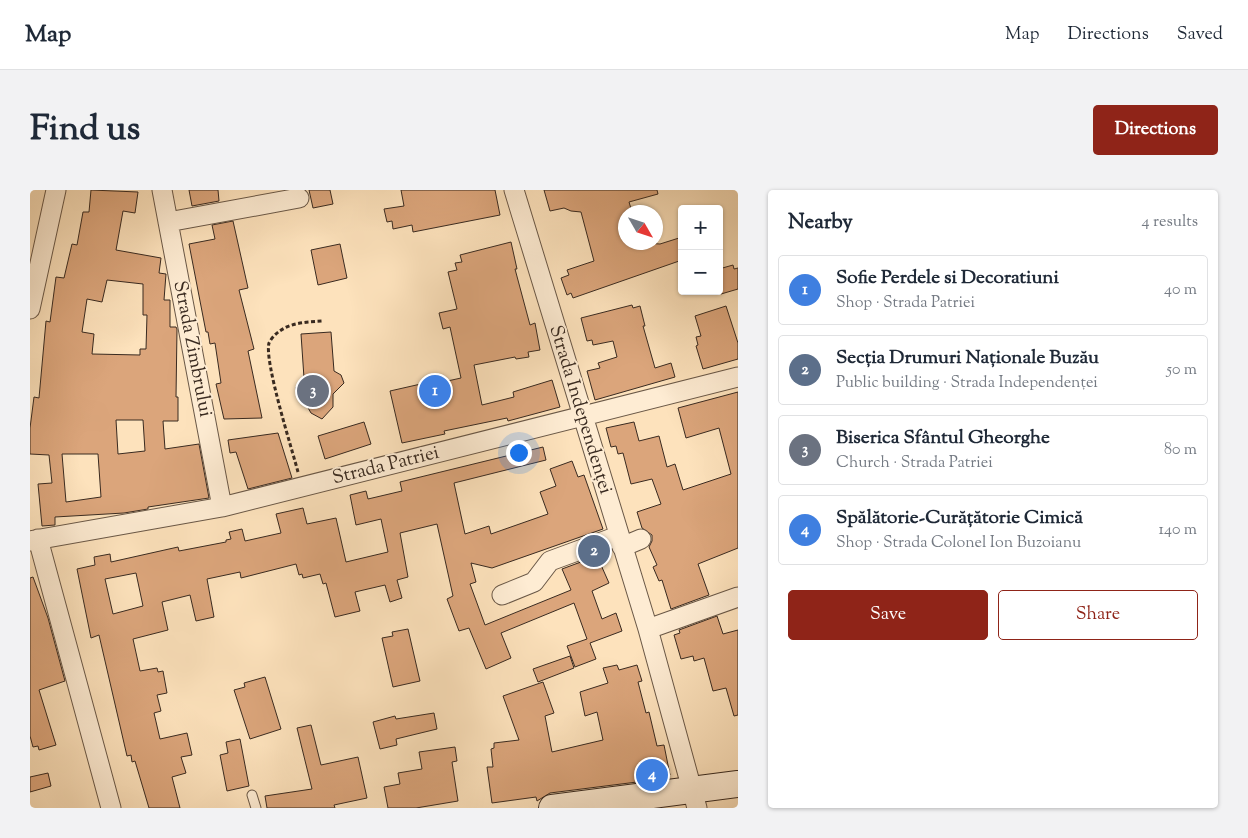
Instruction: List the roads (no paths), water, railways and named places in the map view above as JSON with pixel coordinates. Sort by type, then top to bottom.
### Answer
[{"type":"street","points":[[30,309],[56,190]]},
{"type":"street","name":"Strada Zimbrului","points":[[162,190],[222,507]]},
{"type":"street","name":"Strada Independenței","points":[[514,190],[582,418],[648,629],[695,798]]},
{"type":"street","points":[[168,222],[299,198]]},
{"type":"street","name":"Strada Patriei","points":[[34,540],[222,507],[582,418],[738,377]]},
{"type":"street","points":[[502,595],[534,582],[550,561],[620,541],[641,539]]},
{"type":"street","points":[[34,540],[110,808]]},
{"type":"street","points":[[648,629],[738,597]]},
{"type":"street","points":[[552,808],[695,798],[738,784]]},
{"type":"lane","points":[[252,795],[256,808]]},
{"type":"place","name":"Biserica Sfântul Gheorghe","points":[[313,391]]},
{"type":"place","name":"Sofie Perdele si Decoratiuni","points":[[435,391]]},
{"type":"place","name":"Secția Drumuri Naționale Buzău","points":[[594,551]]},
{"type":"place","name":"Spălătorie-Curățătorie Cimică","points":[[652,775]]}]
